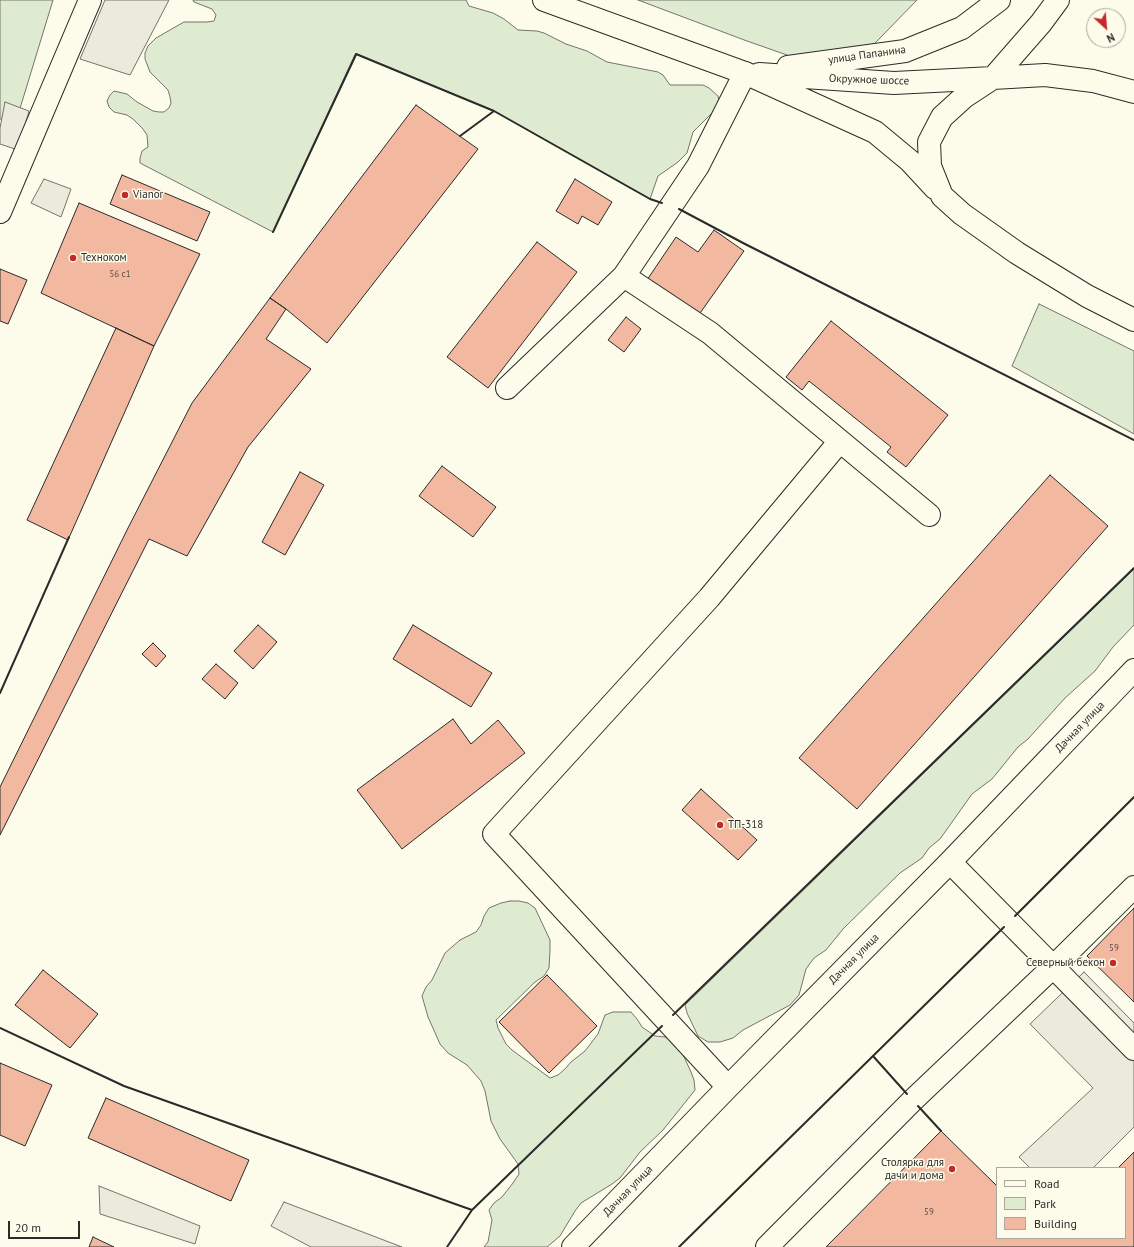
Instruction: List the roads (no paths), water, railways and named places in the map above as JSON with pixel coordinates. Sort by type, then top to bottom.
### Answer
[{"type":"main road","points":[[0,212],[90,0]]},
{"type":"main road","name":"Окружное шоссе","points":[[544,0],[745,73],[875,132],[910,161],[942,196],[962,214],[1017,253],[1086,296],[1134,320]]},
{"type":"main road","name":"улица Папанина","points":[[745,73],[905,51],[962,28],[999,0]]},
{"type":"main road","points":[[993,78],[1042,23],[1058,0]]},
{"type":"main road","points":[[507,388],[624,276],[698,166],[745,73]]},
{"type":"main road","name":"Окружное шоссе","points":[[745,73],[894,83],[1044,75],[1093,81],[1134,92]]},
{"type":"main road","name":"Окружное шоссе","points":[[942,196],[930,166],[929,142],[942,117],[964,97],[993,78]]},
{"type":"main road","points":[[624,276],[710,333],[929,515]]},
{"type":"main road","points":[[728,1087],[494,834],[709,598],[840,441]]},
{"type":"main road","name":"Дачная улица","points":[[574,1247],[728,1087],[950,862],[1134,670]]},
{"type":"main road","points":[[950,862],[1134,1049]]},
{"type":"main road","points":[[767,1247],[913,1100],[1053,967],[1134,887]]},
{"type":"place","name":"Vianor","points":[[125,195]]},
{"type":"place","name":"Техноком","points":[[73,258]]},
{"type":"place","name":"ТП-318","points":[[720,825]]},
{"type":"place","name":"Северный бекон","points":[[1113,963]]},
{"type":"place","name":"Столярка для дачи и дома","points":[[952,1169]]}]
